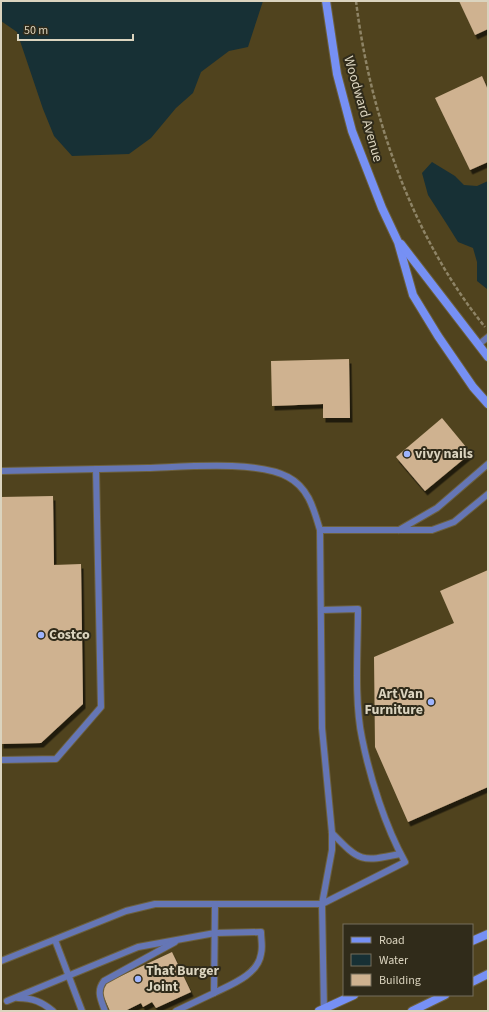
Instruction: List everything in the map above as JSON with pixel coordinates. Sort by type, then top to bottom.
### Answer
[{"type":"main road","name":"Woodward Avenue","points":[[326,1],[337,74],[352,131],[382,208],[398,242],[413,295],[447,349],[488,404]]},
{"type":"main road","name":"Woodward Avenue","points":[[398,242],[488,357]]},
{"type":"main road","points":[[473,941],[488,934]]},
{"type":"main road","points":[[473,982],[488,974]]},
{"type":"main road","points":[[323,1010],[352,996]]},
{"type":"main road","points":[[412,1011],[443,996]]},
{"type":"lane","points":[[478,345],[488,337]]},
{"type":"lane","points":[[398,531],[437,508],[488,464]]},
{"type":"lane","points":[[1,471],[208,466],[263,468],[288,477],[301,488],[310,500],[320,530],[322,728],[332,833],[332,850],[322,904],[323,1010]]},
{"type":"lane","points":[[1,760],[56,759],[101,707],[96,469]]},
{"type":"lane","points":[[320,530],[432,530],[454,522],[488,494]]},
{"type":"lane","points":[[1,961],[126,910],[155,904],[322,904],[405,862],[400,854],[380,804],[361,737],[358,609],[322,610]]},
{"type":"lane","points":[[332,833],[352,854],[364,859],[400,854]]},
{"type":"lane","points":[[214,993],[215,904]]},
{"type":"lane","points":[[4,1003],[138,947],[215,933],[261,932],[262,953],[259,961],[244,976],[214,993],[176,1011]]},
{"type":"lane","points":[[55,940],[82,1011]]},
{"type":"lane","points":[[105,1011],[99,991],[100,986],[104,981],[180,940]]},
{"type":"lane","points":[[4,1003],[19,998],[32,999],[44,1004],[53,1011]]},
{"type":"path","points":[[356,1],[372,94],[392,157],[424,229],[438,256],[488,331]]},
{"type":"water","points":[[1,1],[263,1],[248,47],[229,51],[201,72],[193,93],[176,108],[151,138],[129,154],[72,156],[54,136],[43,109],[17,32],[1,21]]},
{"type":"water","points":[[432,162],[455,176],[464,185],[477,186],[488,181],[487,289],[477,281],[477,262],[473,248],[458,242],[428,195],[422,173]]},
{"type":"building","points":[[459,1],[488,1],[488,29],[475,35]]},
{"type":"building","points":[[482,76],[488,90],[488,162],[470,170],[435,98]]},
{"type":"building","points":[[349,359],[350,418],[323,418],[323,404],[272,406],[271,361]]},
{"type":"building","points":[[442,418],[471,453],[425,491],[396,457]]},
{"type":"building","name":"Costco","points":[[53,496],[54,565],[81,564],[83,704],[41,743],[1,744],[1,497]]},
{"type":"building","name":"Art Van Furniture","points":[[488,570],[488,787],[408,822],[375,747],[374,657],[454,623],[440,591]]},
{"type":"building","points":[[172,952],[191,992],[156,1008],[152,1002],[143,1007],[141,1003],[125,1011],[110,1011],[102,993],[106,983]]},
{"type":"place","name":"vivy nails","points":[[407,454]]},
{"type":"place","name":"Costco","points":[[41,635]]},
{"type":"place","name":"Art Van Furniture","points":[[431,702]]},
{"type":"place","name":"That Burger Joint","points":[[138,979]]}]
